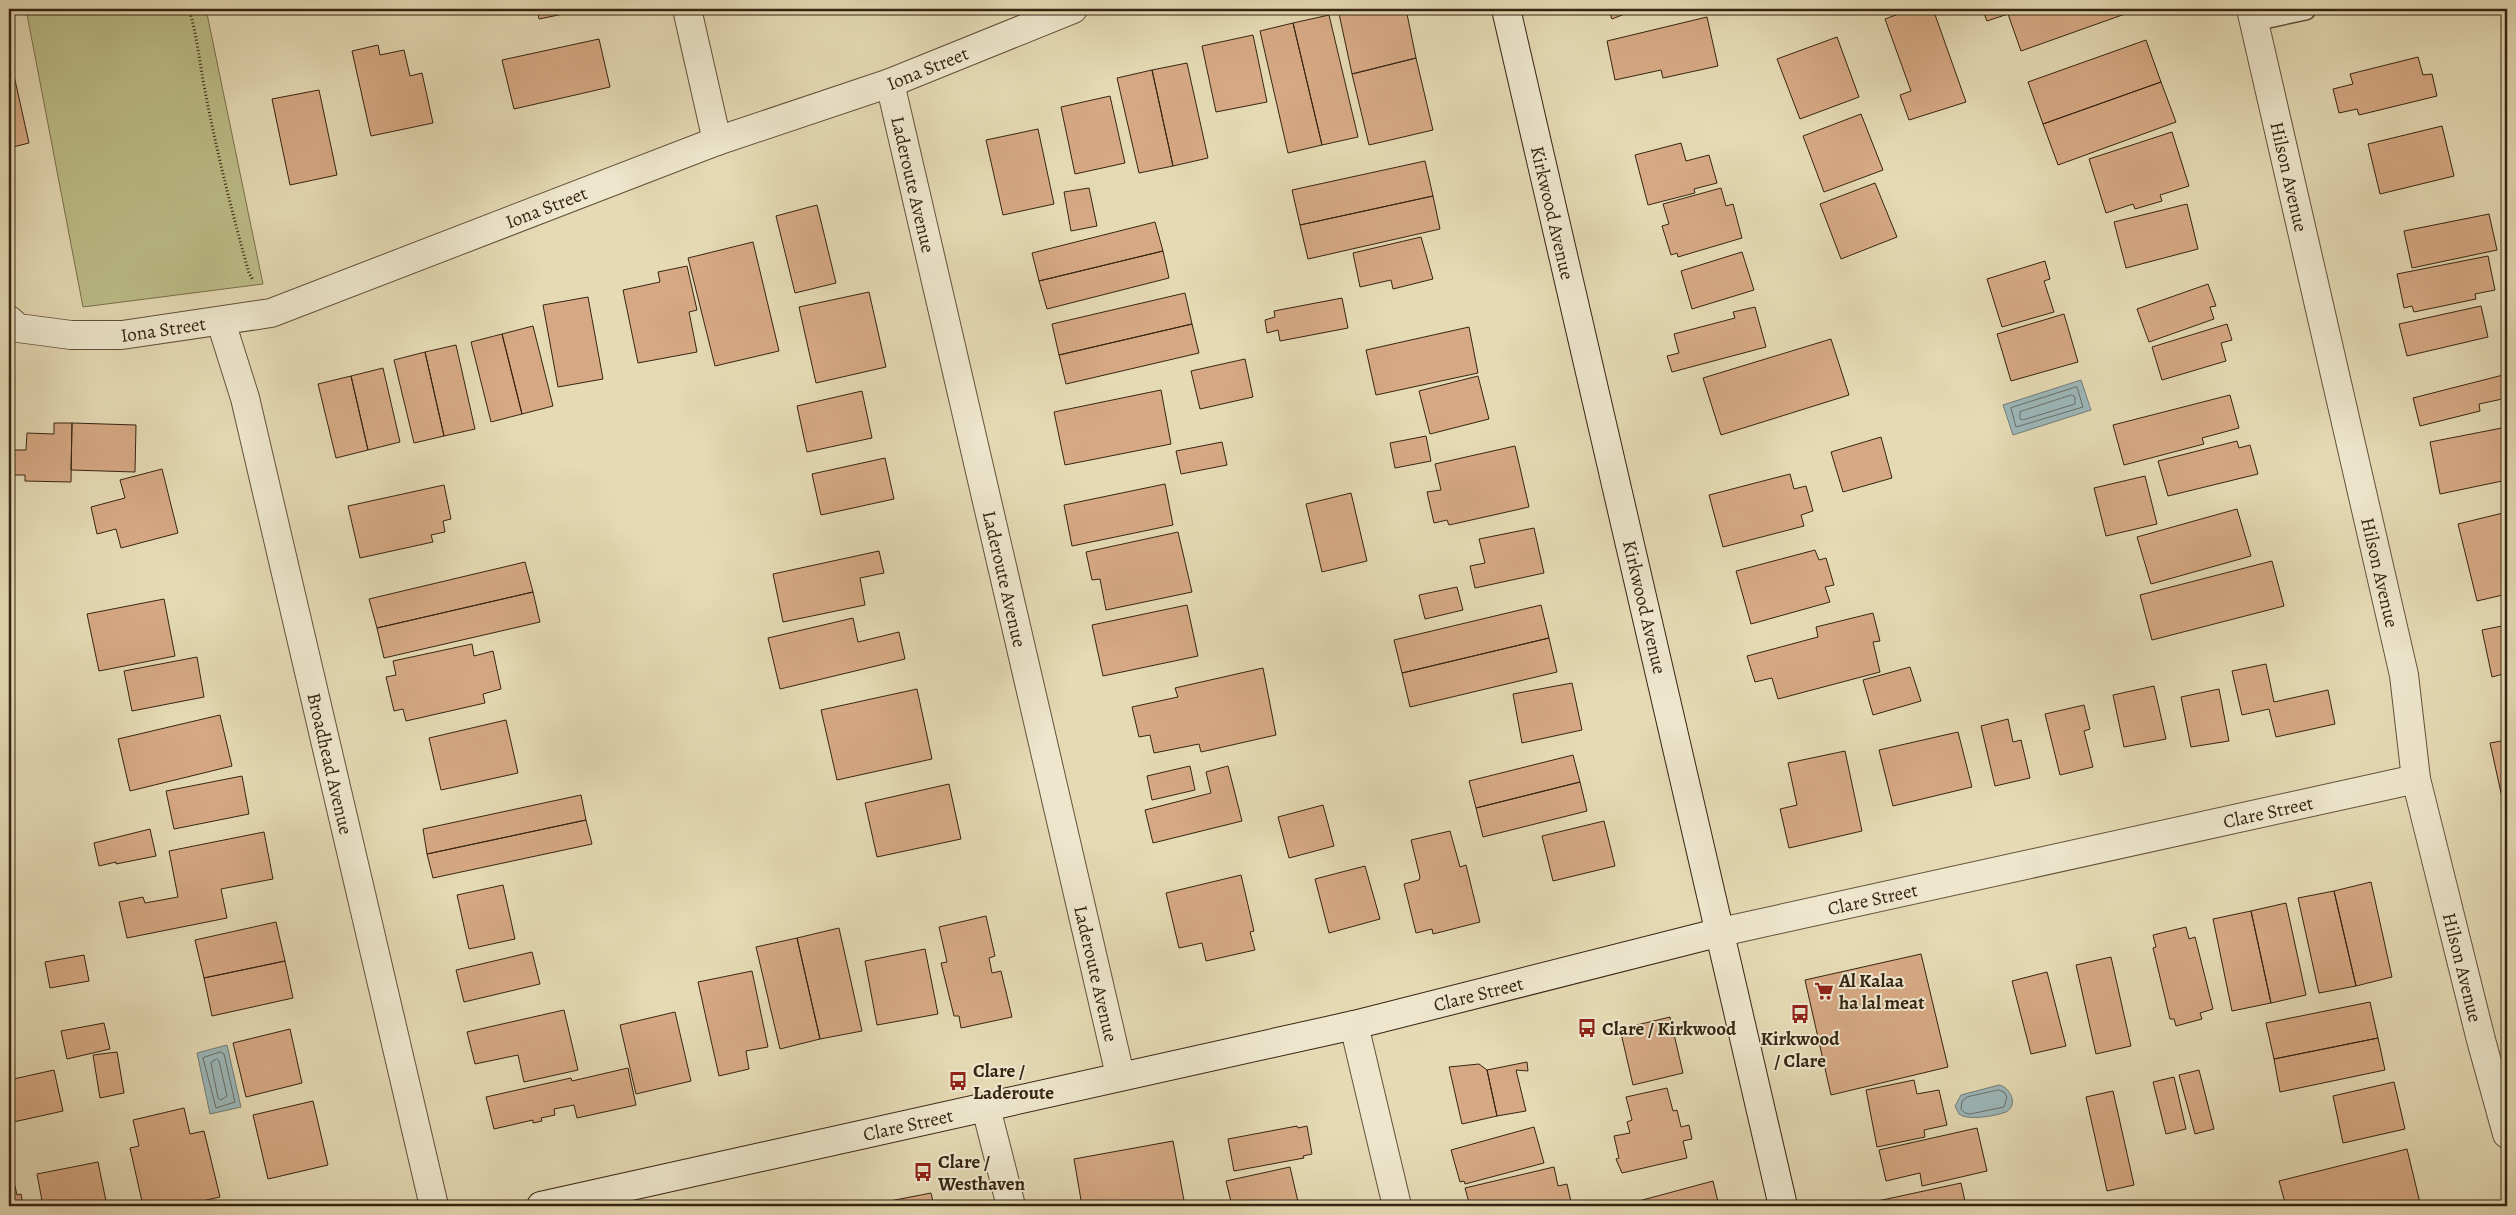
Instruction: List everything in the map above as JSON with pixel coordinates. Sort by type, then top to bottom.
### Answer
[{"type":"street","points":[[687,9],[717,141]]},
{"type":"street","name":"Iona Street","points":[[9,320],[18,328],[71,335],[122,335],[221,322],[271,313],[717,141],[890,83],[1073,9]]},
{"type":"street","name":"Kirkwood Avenue","points":[[1506,9],[1783,1206]]},
{"type":"street","name":"Hilson Avenue","points":[[2252,14],[2404,675],[2416,779],[2481,1040],[2507,1134]]},
{"type":"street","name":"Laderoute Avenue","points":[[890,83],[1120,1075]]},
{"type":"street","name":"Broadhead Avenue","points":[[221,322],[244,398],[434,1206]]},
{"type":"street","name":"Clare Street","points":[[540,1206],[986,1108],[1120,1075],[1354,1025],[1721,932],[2416,779]]},
{"type":"street","points":[[1354,1025],[1397,1206]]},
{"type":"street","points":[[986,1108],[1011,1206]]},
{"type":"lane","points":[[2252,14],[2305,9]]},
{"type":"path","points":[[189,9],[196,34],[203,81],[229,202],[249,273],[271,313]]},
{"type":"green space","points":[[26,9],[206,9],[263,284],[83,307]]},
{"type":"water","points":[[2081,380],[2091,410],[2013,435],[2003,405]]},
{"type":"water","points":[[227,1045],[241,1107],[210,1114],[197,1053]]},
{"type":"water","points":[[1999,1085],[2007,1089],[2011,1097],[2012,1105],[2006,1112],[1975,1117],[1959,1114],[1955,1106],[1961,1095]]},
{"type":"building","points":[[537,9],[587,9],[539,19]]},
{"type":"building","points":[[1338,9],[1406,9],[1416,58],[1352,74]]},
{"type":"building","points":[[1608,9],[1637,9],[1612,19]]},
{"type":"building","points":[[1912,9],[1933,9],[1966,102],[1909,120],[1900,95],[1911,91],[1885,19]]},
{"type":"building","points":[[1982,9],[2139,9],[2021,51],[2008,14],[1987,21]]},
{"type":"building","points":[[1329,15],[1358,137],[1322,145],[1293,23]]},
{"type":"building","points":[[1707,17],[1718,66],[1663,78],[1661,70],[1615,80],[1607,41]]},
{"type":"building","points":[[1293,23],[1322,145],[1288,153],[1260,31]]},
{"type":"building","points":[[1253,35],[1267,102],[1216,112],[1202,46]]},
{"type":"building","points":[[1837,37],[1859,97],[1800,119],[1777,59]]},
{"type":"building","points":[[599,39],[610,87],[514,109],[502,60]]},
{"type":"building","points":[[2146,40],[2161,82],[2043,124],[2028,82]]},
{"type":"building","points":[[378,45],[380,55],[404,50],[410,76],[422,73],[433,123],[371,136],[352,51]]},
{"type":"building","points":[[9,53],[29,143],[9,148]]},
{"type":"building","points":[[2418,57],[2423,75],[2432,74],[2437,96],[2359,115],[2357,109],[2339,113],[2333,89],[2353,84],[2350,74]]},
{"type":"building","points":[[1416,58],[1433,130],[1369,145],[1352,74]]},
{"type":"building","points":[[1187,63],[1208,158],[1173,166],[1152,70]]},
{"type":"building","points":[[1152,70],[1173,166],[1139,173],[1117,78]]},
{"type":"building","points":[[2161,82],[2176,122],[2058,165],[2043,124]]},
{"type":"building","points":[[319,90],[337,175],[290,185],[272,99]]},
{"type":"building","points":[[1110,96],[1125,163],[1075,174],[1061,107]]},
{"type":"building","points":[[1861,114],[1883,170],[1824,192],[1803,136]]},
{"type":"building","points":[[2442,126],[2454,176],[2380,194],[2368,144]]},
{"type":"building","points":[[1038,129],[1054,204],[1003,215],[986,140]]},
{"type":"building","points":[[2172,132],[2189,186],[2160,195],[2162,201],[2135,209],[2133,204],[2106,213],[2089,159]]},
{"type":"building","points":[[1681,143],[1686,161],[1709,155],[1717,183],[1694,189],[1695,193],[1648,205],[1635,155]]},
{"type":"building","points":[[1425,161],[1433,196],[1300,225],[1292,190]]},
{"type":"building","points":[[1875,183],[1897,237],[1841,259],[1820,204]]},
{"type":"building","points":[[1089,188],[1097,226],[1071,231],[1064,192]]},
{"type":"building","points":[[1721,188],[1726,206],[1733,204],[1742,238],[1678,257],[1677,253],[1671,255],[1662,226],[1669,224],[1663,204]]},
{"type":"building","points":[[1433,196],[1440,229],[1308,259],[1300,225]]},
{"type":"building","points":[[2187,204],[2198,249],[2126,268],[2114,222]]},
{"type":"building","points":[[817,205],[836,283],[795,293],[776,216]]},
{"type":"building","points":[[2489,214],[2497,250],[2412,268],[2404,231]]},
{"type":"building","points":[[1155,222],[1163,251],[1039,281],[1032,253]]},
{"type":"building","points":[[1421,237],[1433,279],[1393,289],[1391,280],[1360,287],[1353,253]]},
{"type":"building","points":[[753,242],[779,351],[715,366],[688,258]]},
{"type":"building","points":[[1163,251],[1169,278],[1047,309],[1039,281]]},
{"type":"building","points":[[1742,252],[1754,290],[1692,309],[1681,271]]},
{"type":"building","points":[[2488,256],[2495,290],[2475,294],[2476,299],[2414,312],[2412,306],[2404,308],[2397,274]]},
{"type":"building","points":[[2045,261],[2050,279],[2044,281],[2054,312],[2002,327],[1987,279]]},
{"type":"building","points":[[687,266],[697,310],[689,312],[697,352],[638,363],[623,290],[660,282],[658,272]]},
{"type":"building","points":[[2208,284],[2216,306],[2210,307],[2214,319],[2149,342],[2137,309]]},
{"type":"building","points":[[869,292],[886,367],[816,383],[799,307]]},
{"type":"building","points":[[1185,293],[1192,324],[1059,355],[1052,324]]},
{"type":"building","points":[[588,297],[603,379],[558,387],[543,305]]},
{"type":"building","points":[[1342,298],[1348,328],[1280,341],[1278,330],[1267,333],[1265,320],[1275,317],[1274,311]]},
{"type":"building","points":[[2481,306],[2488,337],[2407,356],[2399,324]]},
{"type":"building","points":[[1755,307],[1766,347],[1672,372],[1667,356],[1679,353],[1674,334],[1735,318],[1733,312]]},
{"type":"building","points":[[2064,314],[2078,362],[2011,381],[1997,334]]},
{"type":"building","points":[[1192,324],[1199,353],[1066,384],[1059,355]]},
{"type":"building","points":[[2227,324],[2232,340],[2221,343],[2226,361],[2162,380],[2152,347]]},
{"type":"building","points":[[533,326],[553,406],[522,414],[502,334]]},
{"type":"building","points":[[1469,327],[1478,373],[1376,395],[1366,350]]},
{"type":"building","points":[[502,334],[522,414],[491,422],[471,342]]},
{"type":"building","points":[[1831,339],[1849,395],[1721,435],[1703,378]]},
{"type":"building","points":[[456,345],[475,429],[444,436],[425,352]]},
{"type":"building","points":[[425,352],[444,436],[414,443],[394,360]]},
{"type":"building","points":[[1245,359],[1253,397],[1200,409],[1191,371]]},
{"type":"building","points":[[383,368],[400,442],[368,450],[351,376]]},
{"type":"building","points":[[2507,374],[2507,398],[2479,404],[2480,411],[2420,426],[2413,398]]},
{"type":"building","points":[[351,376],[368,450],[336,458],[318,384]]},
{"type":"building","points":[[1478,376],[1489,419],[1430,434],[1419,391]]},
{"type":"building","points":[[1161,390],[1171,444],[1065,465],[1054,412]]},
{"type":"building","points":[[862,391],[872,438],[807,452],[797,406]]},
{"type":"building","points":[[2230,395],[2239,428],[2202,438],[2204,444],[2124,465],[2113,425]]},
{"type":"building","points":[[54,423],[72,423],[71,482],[25,481],[25,475],[9,475],[9,450],[26,450],[27,433],[54,434]]},
{"type":"building","points":[[72,423],[136,425],[135,472],[71,470]]},
{"type":"building","points":[[2507,427],[2507,480],[2440,494],[2430,442]]},
{"type":"building","points":[[1426,436],[1431,461],[1395,468],[1390,443]]},
{"type":"building","points":[[1881,437],[1892,478],[1843,492],[1831,452]]},
{"type":"building","points":[[2237,441],[2239,448],[2250,445],[2258,474],[2168,496],[2158,461]]},
{"type":"building","points":[[1222,442],[1227,465],[1181,474],[1176,451]]},
{"type":"building","points":[[1515,446],[1529,507],[1449,525],[1447,520],[1434,523],[1427,492],[1441,490],[1435,464]]},
{"type":"building","points":[[885,458],[894,499],[821,515],[812,474]]},
{"type":"building","points":[[162,469],[178,533],[121,548],[116,529],[97,534],[91,507],[125,498],[120,480]]},
{"type":"building","points":[[1790,474],[1794,489],[1806,486],[1813,511],[1801,515],[1804,526],[1723,547],[1709,495]]},
{"type":"building","points":[[2145,476],[2157,524],[2106,536],[2094,488]]},
{"type":"building","points":[[1165,484],[1173,525],[1072,546],[1064,505]]},
{"type":"building","points":[[444,485],[451,519],[443,521],[445,532],[431,535],[433,542],[360,558],[348,506]]},
{"type":"building","points":[[1351,493],[1367,561],[1322,572],[1306,504]]},
{"type":"building","points":[[2237,509],[2251,556],[2151,584],[2137,537]]},
{"type":"building","points":[[2507,512],[2507,594],[2477,601],[2458,524]]},
{"type":"building","points":[[1534,528],[1544,573],[1475,588],[1470,566],[1485,563],[1479,539]]},
{"type":"building","points":[[1178,532],[1192,592],[1106,610],[1100,579],[1092,580],[1086,552]]},
{"type":"building","points":[[1815,550],[1819,560],[1826,558],[1834,585],[1825,587],[1830,602],[1751,624],[1736,571]]},
{"type":"building","points":[[879,551],[884,573],[860,578],[865,605],[783,622],[773,574]]},
{"type":"building","points":[[2272,561],[2284,606],[2152,640],[2140,595]]},
{"type":"building","points":[[525,562],[533,592],[377,628],[369,599]]},
{"type":"building","points":[[1457,587],[1463,610],[1425,619],[1419,595]]},
{"type":"building","points":[[533,592],[540,622],[384,658],[377,628]]},
{"type":"building","points":[[164,599],[175,656],[99,671],[87,614]]},
{"type":"building","points":[[1187,605],[1198,656],[1103,676],[1092,625]]},
{"type":"building","points":[[1541,605],[1549,638],[1402,673],[1394,640]]},
{"type":"building","points":[[1873,613],[1880,641],[1873,642],[1880,672],[1778,699],[1772,678],[1755,682],[1747,656],[1818,637],[1816,627]]},
{"type":"building","points":[[853,618],[858,642],[899,632],[905,659],[780,689],[768,638]]},
{"type":"building","points":[[2507,625],[2507,673],[2492,677],[2482,630]]},
{"type":"building","points":[[1549,638],[1557,672],[1410,707],[1402,673]]},
{"type":"building","points":[[472,644],[474,656],[493,651],[501,689],[483,694],[485,703],[406,721],[403,709],[394,711],[386,677],[396,675],[393,661]]},
{"type":"building","points":[[197,657],[204,697],[132,711],[124,671]]},
{"type":"building","points":[[2266,664],[2274,702],[2328,690],[2335,724],[2276,737],[2269,709],[2242,715],[2232,671]]},
{"type":"building","points":[[1910,667],[1921,701],[1873,715],[1863,680]]},
{"type":"building","points":[[1263,668],[1276,735],[1201,752],[1199,744],[1154,753],[1150,735],[1139,737],[1132,707],[1178,697],[1175,688]]},
{"type":"building","points":[[1572,683],[1582,730],[1522,743],[1513,694]]},
{"type":"building","points":[[2154,686],[2166,739],[2124,747],[2113,695]]},
{"type":"building","points":[[917,689],[932,759],[837,780],[821,710]]},
{"type":"building","points":[[2219,689],[2229,741],[2191,747],[2181,697]]},
{"type":"building","points":[[2084,705],[2090,729],[2084,731],[2093,767],[2060,775],[2045,714]]},
{"type":"building","points":[[220,715],[232,766],[130,791],[118,739]]},
{"type":"building","points":[[2008,719],[2013,742],[2021,740],[2030,778],[1995,786],[1981,726]]},
{"type":"building","points":[[506,720],[518,773],[441,790],[429,738]]},
{"type":"building","points":[[1958,732],[1972,787],[1893,806],[1879,750]]},
{"type":"building","points":[[2507,740],[2507,820],[2490,743]]},
{"type":"building","points":[[1845,751],[1862,831],[1789,848],[1780,809],[1797,805],[1788,763]]},
{"type":"building","points":[[1573,755],[1580,782],[1476,808],[1469,781]]},
{"type":"building","points":[[1190,766],[1195,790],[1152,800],[1147,776]]},
{"type":"building","points":[[1228,766],[1242,821],[1153,843],[1145,810],[1211,793],[1206,772]]},
{"type":"building","points":[[242,776],[249,814],[174,829],[166,791]]},
{"type":"building","points":[[1580,782],[1587,811],[1483,837],[1476,808]]},
{"type":"building","points":[[949,784],[961,839],[877,857],[865,803]]},
{"type":"building","points":[[581,795],[586,820],[427,854],[423,829]]},
{"type":"building","points":[[1323,805],[1334,846],[1289,858],[1278,817]]},
{"type":"building","points":[[586,820],[592,844],[433,878],[427,854]]},
{"type":"building","points":[[1604,821],[1615,866],[1553,881],[1542,836]]},
{"type":"building","points":[[150,829],[156,856],[99,866],[94,843]]},
{"type":"building","points":[[1450,831],[1460,867],[1466,865],[1480,922],[1433,934],[1432,929],[1416,933],[1404,884],[1419,880],[1420,877],[1411,840]]},
{"type":"building","points":[[264,832],[273,879],[221,889],[227,918],[127,938],[119,902],[143,897],[145,903],[178,897],[169,851]]},
{"type":"building","points":[[1365,866],[1380,919],[1329,933],[1315,879]]},
{"type":"building","points":[[1241,875],[1254,931],[1250,932],[1255,950],[1206,961],[1202,943],[1179,948],[1166,893]]},
{"type":"building","points":[[2371,882],[2392,977],[2356,986],[2334,891]]},
{"type":"building","points":[[503,885],[515,939],[469,949],[457,895]]},
{"type":"building","points":[[2334,891],[2356,986],[2319,993],[2298,898]]},
{"type":"building","points":[[2286,903],[2306,995],[2271,1003],[2251,911]]},
{"type":"building","points":[[2251,911],[2271,1003],[2232,1011],[2213,919]]},
{"type":"building","points":[[986,916],[995,956],[989,958],[992,973],[1001,971],[1012,1017],[961,1028],[959,1016],[954,1016],[941,963],[947,962],[939,927]]},
{"type":"building","points":[[276,922],[285,961],[204,978],[195,940]]},
{"type":"building","points":[[2186,927],[2189,939],[2195,937],[2213,1009],[2200,1013],[2202,1019],[2176,1026],[2174,1019],[2170,1019],[2153,948],[2156,947],[2153,935]]},
{"type":"building","points":[[839,928],[862,1031],[820,1039],[797,938]]},
{"type":"building","points":[[797,938],[820,1039],[780,1049],[756,947]]},
{"type":"building","points":[[925,949],[938,1014],[877,1025],[865,961]]},
{"type":"building","points":[[532,952],[540,984],[464,1002],[456,970]]},
{"type":"building","points":[[1921,954],[1948,1067],[1831,1095],[1805,980]]},
{"type":"building","points":[[84,955],[89,981],[50,988],[45,962]]},
{"type":"building","points":[[2111,957],[2131,1046],[2096,1054],[2076,965]]},
{"type":"building","points":[[285,961],[293,998],[212,1016],[204,978]]},
{"type":"building","points":[[752,971],[768,1047],[746,1051],[749,1069],[719,1076],[698,982]]},
{"type":"building","points":[[2047,972],[2066,1046],[2031,1054],[2012,981]]},
{"type":"building","points":[[2370,1002],[2378,1038],[2274,1059],[2266,1023]]},
{"type":"building","points":[[564,1010],[578,1070],[524,1082],[518,1055],[475,1064],[467,1032]]},
{"type":"building","points":[[675,1012],[691,1081],[636,1094],[620,1025]]},
{"type":"building","points":[[1670,1017],[1683,1073],[1633,1085],[1620,1029]]},
{"type":"building","points":[[104,1023],[110,1049],[67,1059],[61,1031]]},
{"type":"building","points":[[290,1029],[302,1083],[246,1097],[233,1043]]},
{"type":"building","points":[[2378,1038],[2385,1070],[2280,1092],[2274,1059]]},
{"type":"building","points":[[117,1052],[124,1093],[100,1098],[93,1055]]},
{"type":"building","points":[[1527,1062],[1528,1071],[1516,1070],[1526,1111],[1497,1116],[1487,1070]]},
{"type":"building","points":[[1479,1064],[1487,1070],[1497,1116],[1462,1124],[1449,1067]]},
{"type":"building","points":[[628,1068],[636,1105],[577,1118],[574,1105],[554,1109],[555,1115],[541,1118],[542,1121],[533,1123],[533,1120],[494,1129],[486,1097],[571,1078],[572,1081]]},
{"type":"building","points":[[54,1070],[63,1111],[9,1123],[9,1080]]},
{"type":"building","points":[[2199,1070],[2214,1129],[2195,1134],[2179,1075]]},
{"type":"building","points":[[2174,1077],[2186,1129],[2166,1134],[2153,1082]]},
{"type":"building","points":[[1914,1080],[1917,1094],[1939,1090],[1947,1125],[1924,1130],[1925,1137],[1877,1147],[1866,1090]]},
{"type":"building","points":[[2394,1082],[2405,1129],[2343,1143],[2333,1096]]},
{"type":"building","points":[[1667,1088],[1673,1111],[1677,1110],[1681,1127],[1689,1125],[1692,1139],[1683,1141],[1687,1158],[1622,1173],[1616,1159],[1619,1158],[1614,1136],[1630,1133],[1627,1122],[1632,1120],[1626,1097]]},
{"type":"building","points":[[2113,1091],[2134,1185],[2107,1191],[2086,1097]]},
{"type":"building","points":[[313,1101],[328,1165],[268,1179],[253,1115]]},
{"type":"building","points":[[184,1108],[190,1134],[204,1131],[220,1197],[180,1206],[143,1206],[130,1148],[139,1146],[133,1120]]},
{"type":"building","points":[[1297,1126],[1298,1128],[1307,1126],[1312,1154],[1303,1156],[1304,1158],[1234,1171],[1228,1139]]},
{"type":"building","points":[[1534,1127],[1544,1163],[1465,1184],[1464,1181],[1460,1182],[1451,1150]]},
{"type":"building","points":[[1977,1128],[1987,1171],[1922,1186],[1920,1173],[1886,1181],[1879,1150]]},
{"type":"building","points":[[1173,1141],[1185,1206],[1082,1206],[1074,1159]]},
{"type":"building","points":[[2407,1149],[2420,1203],[2409,1206],[2286,1206],[2279,1181]]},
{"type":"building","points":[[98,1162],[107,1206],[43,1206],[37,1174]]},
{"type":"building","points":[[1290,1167],[1299,1206],[1232,1206],[1226,1181]]},
{"type":"building","points":[[1554,1167],[1558,1186],[1567,1184],[1572,1206],[1470,1206],[1465,1188]]},
{"type":"building","points":[[1713,1181],[1719,1206],[1624,1205]]},
{"type":"building","points":[[14,1182],[17,1195],[21,1194],[23,1206],[9,1206],[9,1183]]},
{"type":"building","points":[[1961,1183],[1966,1206],[1874,1206],[1873,1202]]},
{"type":"building","points":[[931,1193],[934,1206],[864,1206]]},
{"type":"place","name":"Al Kalaa ha lal meat","points":[[1824,991]]},
{"type":"place","name":"Kirkwood / Clare","points":[[1800,1014]]},
{"type":"place","name":"Clare / Kirkwood","points":[[1587,1028]]},
{"type":"place","name":"Clare / Laderoute","points":[[958,1081]]},
{"type":"place","name":"Clare / Westhaven","points":[[923,1172]]}]
